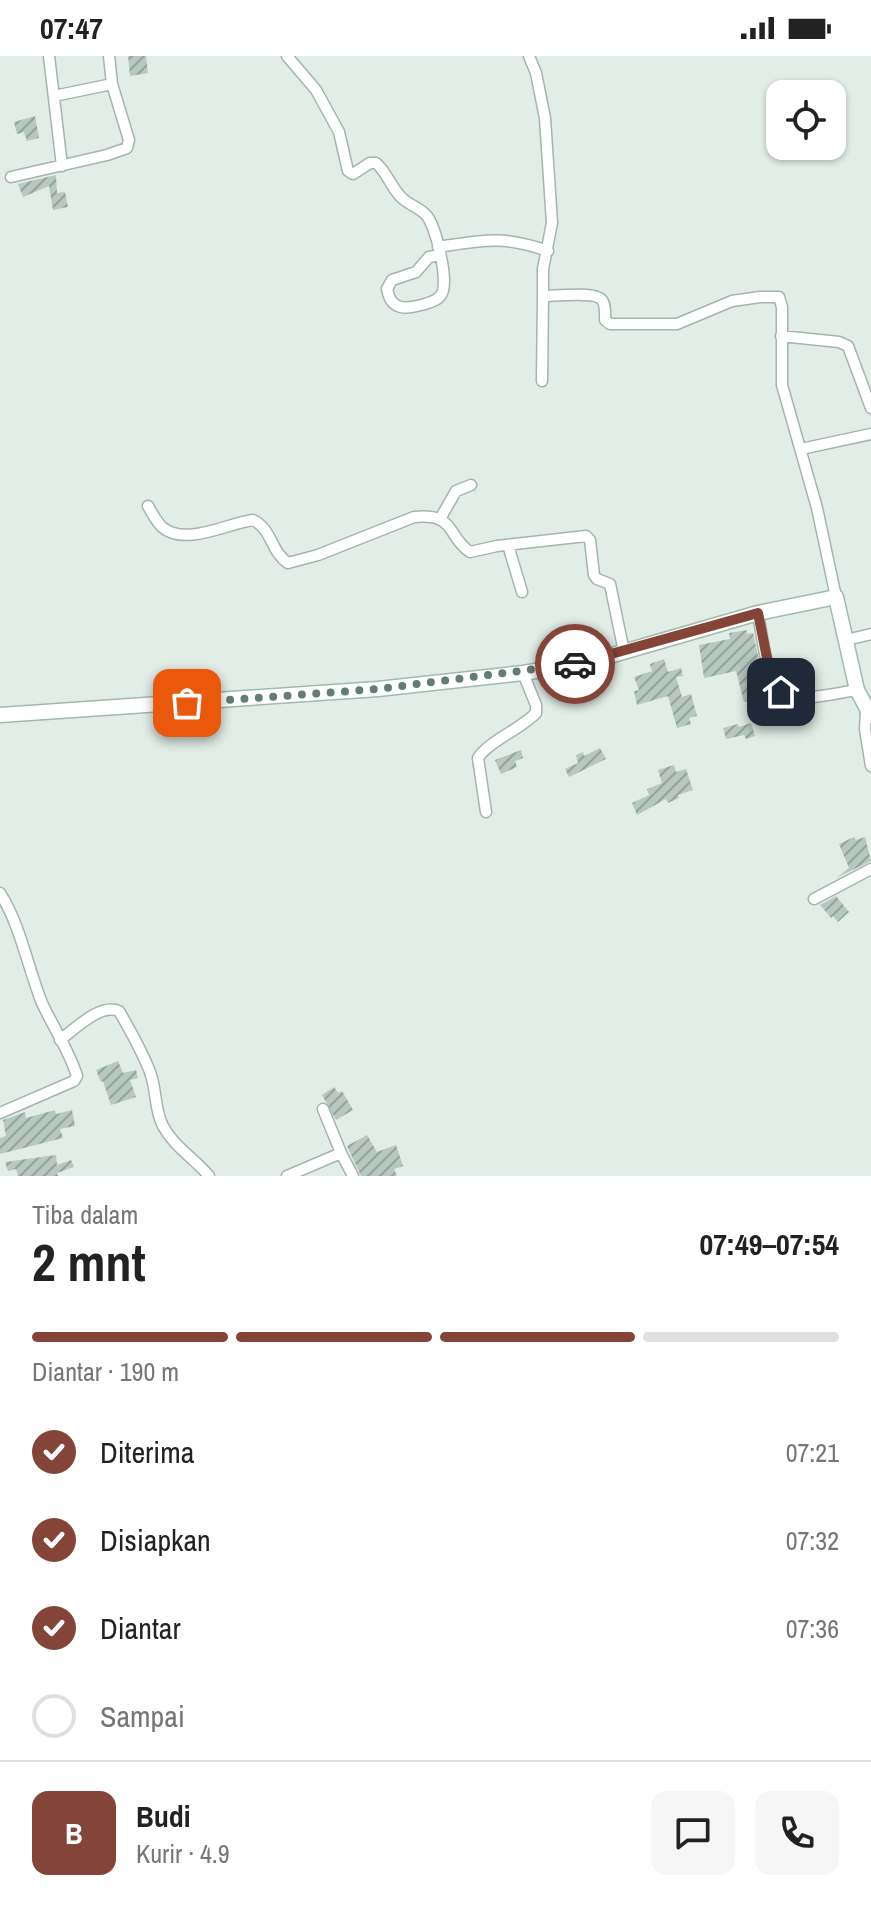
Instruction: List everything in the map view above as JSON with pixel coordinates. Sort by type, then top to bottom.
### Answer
[{"type":"street","points":[[49,56],[62,166]]},
{"type":"street","points":[[11,177],[124,150],[129,146],[112,84],[109,56]]},
{"type":"street","points":[[287,56],[316,90],[339,132],[348,171],[353,174],[370,163],[376,163],[403,199],[429,218],[439,251],[445,282],[439,298],[406,309],[396,306],[388,294],[388,285],[392,280],[416,272],[439,251],[490,239],[510,239],[548,251]]},
{"type":"street","points":[[529,56],[536,73],[545,118],[552,223],[542,283],[542,381]]},
{"type":"street","points":[[54,96],[112,84]]},
{"type":"street","points":[[543,296],[588,295],[600,298],[604,302],[605,320],[610,324],[677,324],[732,301],[776,296],[781,301],[782,385],[817,508],[857,690],[869,714],[865,729],[871,766]]},
{"type":"street","points":[[781,336],[839,342],[848,346],[871,408]]},
{"type":"street","points":[[801,449],[871,434]]},
{"type":"street","points":[[440,519],[456,491],[471,485]]},
{"type":"street","points":[[148,506],[163,528],[178,535],[222,529],[253,520],[265,528],[280,557],[288,563],[318,555],[414,517],[440,519],[467,552],[588,537],[594,575],[609,583],[624,652]]},
{"type":"street","points":[[508,545],[522,592]]},
{"type":"street","points":[[0,715],[378,689],[523,673],[585,663],[758,613],[836,597]]},
{"type":"street","points":[[758,613],[771,678],[781,692],[792,697],[857,690]]},
{"type":"street","points":[[846,640],[871,634]]},
{"type":"street","points":[[486,812],[478,758],[536,713],[536,705],[523,673]]},
{"type":"street","points":[[814,899],[871,869]]},
{"type":"street","points":[[0,893],[14,920],[21,947],[60,1040],[76,1071],[76,1079],[0,1113]]},
{"type":"street","points":[[60,1040],[91,1017],[109,1009],[119,1011],[151,1072],[156,1109],[163,1127],[209,1176]]},
{"type":"street","points":[[323,1109],[353,1176]]},
{"type":"street","points":[[287,1176],[341,1153]]},
{"type":"building","points":[[128,56],[146,56],[148,73],[130,76]]},
{"type":"building","points":[[35,116],[39,138],[27,141],[24,132],[17,134],[14,122]]},
{"type":"building","points":[[56,175],[57,193],[65,192],[68,207],[53,210],[49,186],[23,197],[18,184]]},
{"type":"building","points":[[747,630],[747,634],[753,633],[760,665],[749,668],[753,683],[764,681],[766,692],[757,693],[759,699],[744,702],[736,671],[704,678],[699,645],[730,639],[729,633]]},
{"type":"building","points":[[664,659],[668,672],[681,668],[683,676],[676,677],[682,697],[691,694],[697,716],[689,718],[691,724],[677,728],[668,696],[637,705],[634,691],[639,690],[634,677],[652,671],[650,664]]},
{"type":"building","points":[[751,723],[755,736],[726,739],[723,728]]},
{"type":"building","points":[[600,748],[606,759],[569,777],[565,769],[578,763],[576,755],[583,752],[584,756]]},
{"type":"building","points":[[521,750],[523,758],[515,761],[517,767],[501,774],[495,760]]},
{"type":"building","points":[[674,765],[676,772],[686,769],[693,790],[678,795],[679,798],[668,803],[666,799],[637,815],[632,803],[649,795],[647,789],[662,783],[658,770]]},
{"type":"building","points":[[854,837],[856,840],[865,837],[871,861],[836,878],[849,868],[839,844]]},
{"type":"building","points":[[836,896],[849,912],[838,922],[820,905]]},
{"type":"building","points":[[118,1061],[123,1073],[136,1070],[138,1078],[130,1080],[136,1097],[111,1105],[96,1070]]},
{"type":"building","points":[[334,1087],[338,1093],[342,1091],[353,1110],[336,1120],[322,1095]]},
{"type":"building","points":[[55,1110],[56,1114],[72,1110],[75,1126],[60,1129],[63,1138],[0,1154],[0,1138],[6,1136],[3,1120],[25,1112],[26,1118]]},
{"type":"building","points":[[367,1135],[377,1152],[396,1145],[403,1166],[394,1169],[397,1176],[361,1176],[347,1146]]},
{"type":"building","points":[[56,1155],[57,1165],[71,1160],[74,1167],[57,1173],[58,1176],[18,1176],[16,1169],[8,1171],[5,1162]]},
{"type":"way so far","points":[[187,703],[378,689],[575,664]]},
{"type":"route","points":[[575,664],[758,613],[771,678],[781,692]]}]
